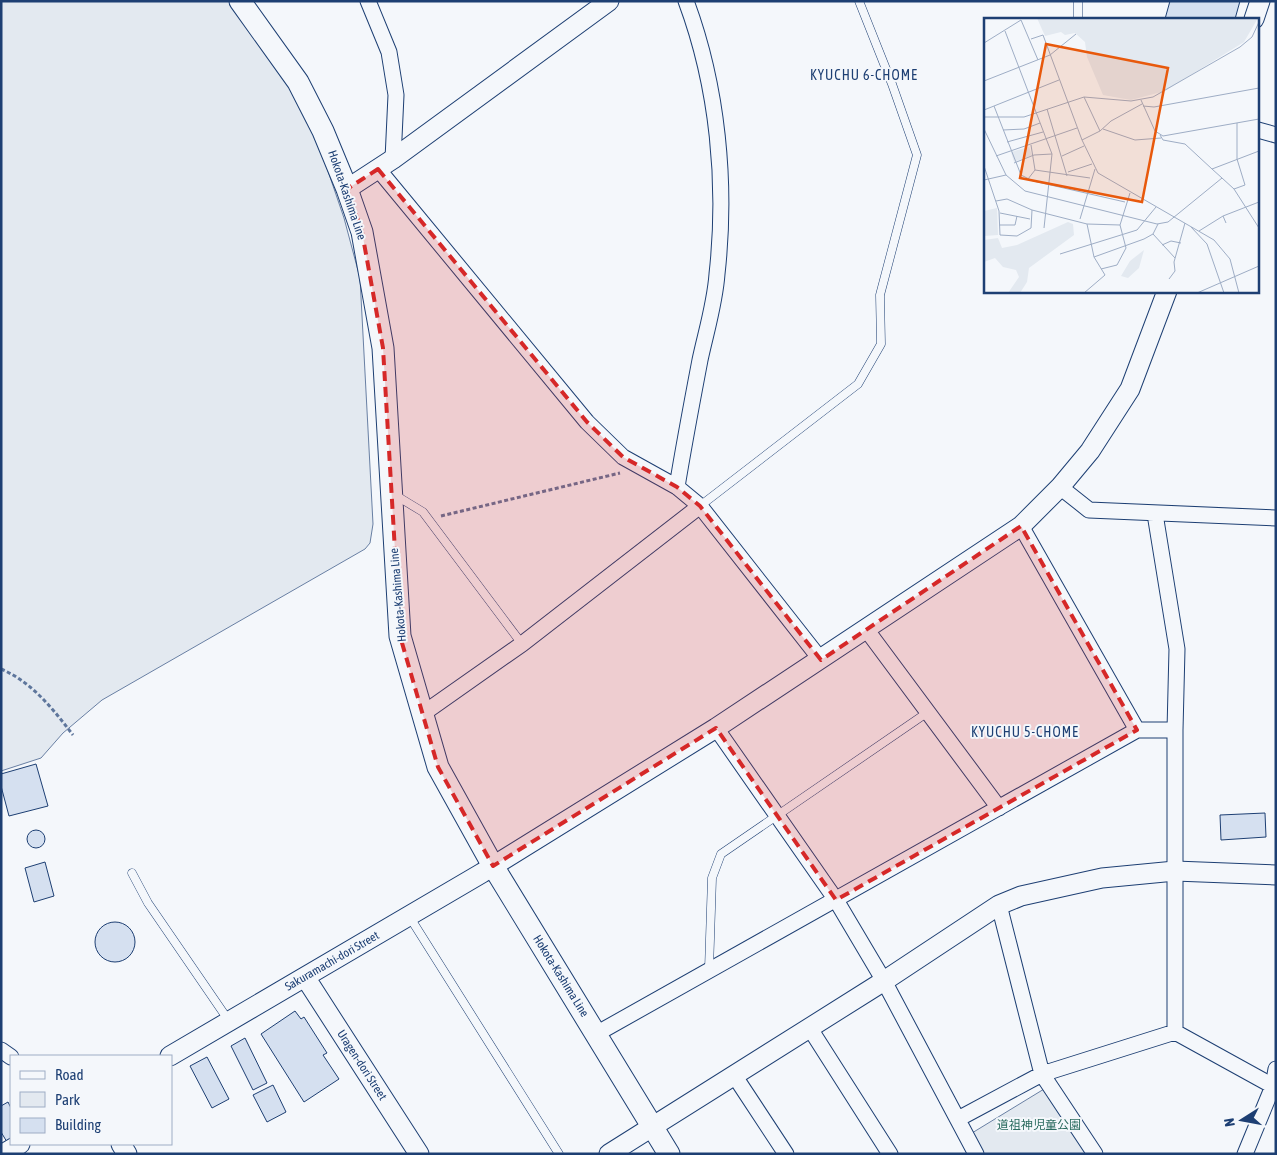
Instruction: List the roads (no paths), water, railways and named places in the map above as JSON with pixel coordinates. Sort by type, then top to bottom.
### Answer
[{"type":"main road","name":"Hokota-Kashima Line","points":[[240,1],[298,82],[323,132],[347,189],[362,232],[383,348],[400,636],[438,767],[493,866],[669,1154]]},
{"type":"street","points":[[368,1],[388,52],[396,95],[385,164],[502,318],[587,422],[622,457],[677,487],[700,506],[821,660]]},
{"type":"street","points":[[347,189],[385,164],[609,1]]},
{"type":"street","points":[[677,487],[717,276],[721,219],[720,174],[712,96],[694,22],[686,1]]},
{"type":"street","points":[[1254,18],[1260,1]]},
{"type":"street","points":[[1260,131],[1276,136]]},
{"type":"street","name":"Sakuramachi-dori Street","points":[[172,1055],[493,866],[716,728],[1021,526],[1060,487],[1090,451],[1130,389],[1168,292]]},
{"type":"street","points":[[1060,487],[1089,510],[1276,518]]},
{"type":"street","points":[[422,715],[522,644],[700,506]]},
{"type":"street","points":[[1155,514],[1177,649],[1175,730],[1175,1032]]},
{"type":"street","points":[[1021,526],[1136,730]]},
{"type":"street","points":[[866,629],[999,808]]},
{"type":"street","points":[[716,728],[836,900],[884,980],[976,1154]]},
{"type":"street","points":[[596,1034],[1136,730],[1175,730]]},
{"type":"street","points":[[609,1154],[999,905],[1021,896],[1102,878],[1175,871],[1276,875]]},
{"type":"street","points":[[999,905],[1042,1074],[1095,1154]]},
{"type":"street","name":"Uragen-dori Street","points":[[305,977],[419,1154]]},
{"type":"street","points":[[809,1027],[890,1154]]},
{"type":"street","points":[[958,1119],[1042,1074],[1175,1032],[1272,1086]]},
{"type":"street","points":[[1245,1154],[1272,1086],[1276,1069]]},
{"type":"street","points":[[734,1075],[786,1154]]},
{"type":"street","points":[[2,1154],[18,1145]]},
{"type":"lane","points":[[700,506],[858,384],[881,344],[880,295],[908,182],[917,155],[892,84],[859,1]]},
{"type":"lane","points":[[1078,1],[1078,18]]},
{"type":"lane","points":[[391,493],[423,512],[522,644]]},
{"type":"lane","points":[[709,969],[712,878],[721,854],[928,712]]},
{"type":"lane","points":[[132,874],[148,903],[229,1022]]},
{"type":"lane","points":[[409,916],[559,1154]]},
{"type":"district","name":"KYUCHU 6-CHOME","points":[[864,75]]},
{"type":"district","name":"KYUCHU 5-CHOME","points":[[1025,732]]},
{"type":"park label","name":"道祖神児童公園","points":[[1039,1125]]}]
